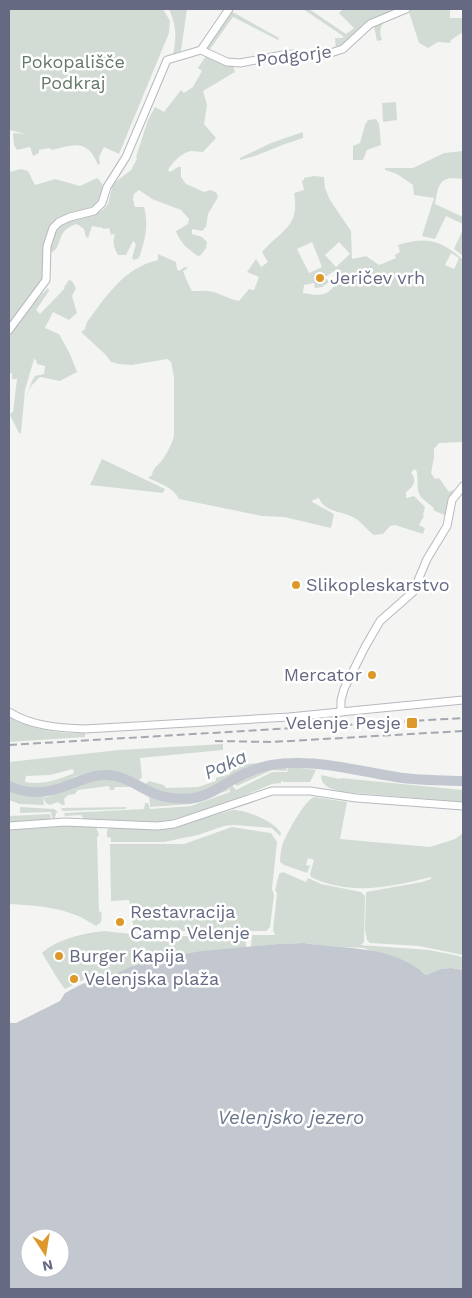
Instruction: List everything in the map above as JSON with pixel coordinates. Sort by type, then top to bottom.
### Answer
[{"type":"street","points":[[9,330],[46,280],[47,246],[53,228],[59,222],[70,217],[94,211],[102,203],[107,187],[126,157],[167,60],[201,50],[229,9]]},
{"type":"street","name":"Podgorje","points":[[201,50],[228,62],[240,63],[288,54],[321,56],[343,49],[370,24],[406,9]]},
{"type":"street","points":[[341,712],[341,700],[344,689],[370,638],[385,615],[413,592],[427,559],[447,526],[452,500],[463,486]]},
{"type":"street","points":[[9,712],[36,724],[56,728],[85,728],[237,720],[463,700]]},
{"type":"street","points":[[9,826],[65,822],[157,826],[174,824],[272,791],[310,790],[356,798],[463,806]]},
{"type":"green space","name":"Pokopališče Podkraj","points":[[9,9],[163,9],[170,21],[169,33],[119,154],[104,147],[99,157],[100,164],[98,165],[90,151],[80,146],[74,145],[52,150],[49,148],[39,150],[39,153],[33,156],[30,147],[17,150],[14,145],[13,133],[26,134],[9,130]]},
{"type":"green space","points":[[169,9],[187,9],[181,51],[173,54],[175,31]]},
{"type":"green space","points":[[303,9],[309,9],[346,34],[354,28],[339,13],[343,9],[401,9],[368,22],[336,51],[335,38],[343,38],[343,36]]},
{"type":"green space","points":[[413,9],[450,9],[450,18],[463,18],[463,32],[451,40],[450,43],[438,42],[428,48],[419,43],[409,12],[397,16]]},
{"type":"green space","points":[[231,11],[279,38],[278,40],[233,17],[208,52],[205,49]]},
{"type":"green space","points":[[387,20],[381,28],[382,40],[377,41],[374,26]]},
{"type":"green space","points":[[206,56],[233,66],[235,72],[203,91],[207,105],[204,124],[216,138],[203,152],[191,151],[181,156],[168,170],[170,172],[181,167],[181,177],[186,184],[204,192],[210,190],[216,192],[218,197],[208,214],[206,227],[202,231],[192,229],[192,234],[202,237],[207,242],[206,248],[201,255],[198,256],[188,248],[176,231],[188,224],[189,219],[181,210],[152,199],[139,190],[134,194],[133,199],[135,207],[144,207],[146,227],[145,239],[139,258],[134,260],[132,258],[136,244],[133,241],[126,255],[118,255],[114,245],[115,234],[111,235],[109,228],[103,229],[92,226],[88,238],[84,229],[77,224],[65,230],[55,250],[51,253],[53,236],[64,222],[95,215],[108,204],[113,184],[131,170],[137,159],[136,157],[148,120],[155,107],[164,112],[181,90],[184,93],[193,87],[202,71],[198,68]]},
{"type":"green space","points":[[396,102],[397,120],[383,122],[382,103]]},
{"type":"green space","points":[[376,119],[379,124],[381,145],[367,150],[363,160],[353,160],[353,146],[360,143],[368,120]]},
{"type":"green space","points":[[303,132],[303,138],[240,160],[240,158],[271,143]]},
{"type":"green space","points":[[463,151],[463,179],[455,178],[442,182],[439,186],[435,204],[463,217],[463,224],[446,216],[435,239],[422,236],[434,198],[414,195],[413,185],[397,174],[385,170],[385,168],[413,168],[444,153]]},
{"type":"green space","points":[[21,169],[28,171],[35,185],[55,179],[80,186],[97,178],[103,187],[99,199],[94,205],[64,215],[50,227],[46,234],[44,249],[45,265],[42,281],[9,323],[9,172]]},
{"type":"green space","points":[[324,177],[325,188],[330,200],[351,231],[352,259],[366,256],[379,265],[396,258],[395,255],[400,252],[398,245],[408,242],[425,241],[441,244],[463,260],[463,442],[439,443],[434,449],[431,473],[435,479],[439,478],[449,492],[453,490],[454,493],[448,512],[444,515],[433,510],[434,508],[420,496],[417,472],[415,469],[411,472],[414,483],[406,492],[406,498],[414,496],[425,507],[424,516],[419,525],[425,528],[423,534],[395,525],[390,526],[383,534],[374,535],[353,517],[329,509],[321,503],[319,498],[312,502],[334,514],[331,528],[284,517],[262,516],[179,499],[170,489],[148,478],[170,448],[174,436],[174,377],[171,362],[167,359],[132,365],[111,362],[81,332],[117,284],[135,269],[158,260],[158,254],[176,262],[179,271],[185,267],[188,268],[183,271],[192,291],[211,291],[239,301],[249,289],[254,290],[259,277],[247,272],[256,259],[261,267],[268,262],[262,252],[292,221],[295,204],[294,193],[304,190],[302,181],[304,178]],"holes":[[[312,242],[322,267],[309,273],[297,249]],[[339,242],[350,254],[336,267],[325,255]],[[451,253],[459,258],[454,269],[445,265]],[[334,271],[337,281],[327,293],[319,295],[303,293],[304,285],[314,283],[315,288],[322,287],[329,282],[325,277]]]},
{"type":"green space","points":[[463,229],[463,256],[454,249]]},
{"type":"green space","points":[[69,280],[72,281],[76,288],[72,296],[77,313],[69,320],[53,312],[45,328],[59,334],[77,372],[60,381],[40,377],[31,386],[26,397],[35,376],[44,374],[45,366],[37,364],[34,359],[25,390],[21,433],[19,433],[10,415],[13,412],[17,379],[12,379],[12,373],[9,373],[9,333],[20,316],[48,288],[49,291],[36,310],[40,314],[65,288]]},
{"type":"green space","points":[[102,459],[165,489],[163,493],[90,485]]},
{"type":"green space","points":[[9,716],[36,728],[65,733],[85,733],[85,737],[9,742]]},
{"type":"green space","points":[[223,744],[223,750],[140,758],[142,777],[138,781],[117,772],[107,771],[87,773],[46,789],[19,787],[9,782],[9,762],[119,750]],"holes":[[[73,769],[74,773],[50,781],[38,783],[25,782],[26,776],[50,775]]]},
{"type":"green space","points":[[260,763],[216,786],[193,794],[169,795],[144,785],[149,781],[164,785],[166,788],[198,787],[216,781],[216,778],[230,774],[230,771],[245,764]]},
{"type":"green space","points":[[310,764],[318,766],[317,769],[287,766],[286,771],[272,770],[237,786],[233,783],[252,773],[270,767]]},
{"type":"green space","points":[[288,768],[316,770],[310,782],[281,781],[281,783],[272,784],[225,804],[171,820],[144,823],[103,819],[85,820],[81,815],[65,816],[64,813],[144,809],[145,803],[148,803],[150,809],[191,806],[230,792],[229,787],[232,785],[236,790],[272,772],[287,772]]},
{"type":"green space","points":[[321,775],[340,779],[463,790],[463,802],[344,792],[325,785]]},
{"type":"green space","points":[[103,777],[132,784],[129,787],[115,787],[114,790],[110,790],[109,786],[78,790],[75,794],[68,795],[64,799],[65,805],[58,802],[50,805],[46,803],[43,797],[44,805],[20,804],[9,800],[9,790],[19,794],[47,797],[70,789],[82,782]]},
{"type":"green space","points":[[227,785],[229,790],[191,804],[150,807],[149,794],[171,801],[196,800],[210,796]]},
{"type":"green space","points":[[314,797],[347,802],[340,839],[430,847],[455,839],[463,833],[463,955],[419,946],[370,943],[367,940],[365,930],[366,892],[422,882],[431,879],[431,877],[401,884],[355,888],[325,883],[311,877],[310,874],[314,860],[308,858],[306,865],[310,866],[307,873],[280,862],[282,845],[288,832],[301,810]]},
{"type":"green space","points":[[20,807],[54,809],[58,812],[55,818],[52,818],[51,812],[20,813]]},
{"type":"green space","points":[[127,807],[125,809],[63,811],[61,809],[62,808]]},
{"type":"green space","points":[[239,810],[266,820],[278,829],[281,833],[280,836],[272,828],[235,825],[224,826],[198,835],[164,842],[111,842],[111,838],[107,837],[107,830],[111,827],[153,830]]},
{"type":"green space","points":[[50,814],[51,822],[9,824],[9,816]]},
{"type":"green space","points":[[85,825],[96,827],[99,835],[97,837],[101,922],[96,926],[65,911],[9,904],[9,830]]},
{"type":"green space","points":[[232,827],[271,833],[277,842],[270,927],[266,931],[134,931],[129,900],[111,901],[110,844],[184,844]]},
{"type":"green space","points":[[283,872],[306,882],[308,878],[321,884],[361,892],[365,896],[364,942],[361,945],[429,950],[459,956],[463,958],[463,970],[441,969],[426,975],[423,972],[364,948],[304,943],[251,947],[252,935],[275,935],[273,930],[277,893],[275,890],[279,874]]},
{"type":"green space","name":"Velenjska plaža","points":[[104,931],[149,936],[243,936],[246,937],[246,948],[193,953],[159,959],[110,977],[109,975],[87,978],[65,989],[42,953],[55,944],[71,938]]},
{"type":"water","name":"Velenjsko jezero","points":[[304,943],[383,953],[412,965],[426,975],[441,969],[463,970],[463,1289],[9,1289],[9,1023],[16,1023],[60,1001],[65,993],[92,980],[104,979],[130,967],[160,958],[202,951]]},
{"type":"waterway","name":"Paka","points":[[9,786],[25,791],[40,792],[55,790],[91,777],[111,775],[123,778],[157,795],[189,799],[209,793],[254,770],[269,765],[293,763],[330,765],[409,779],[463,781]]},
{"type":"railway","points":[[9,745],[463,718]]},
{"type":"railway","points":[[215,741],[272,742],[463,731]]},
{"type":"place","name":"Jeričev vrh","points":[[320,278]]},
{"type":"place","name":"Slikopleskarstvo","points":[[296,585]]},
{"type":"place","name":"Mercator","points":[[372,675]]},
{"type":"place","name":"Velenje Pesje","points":[[412,723]]},
{"type":"place","name":"Restavracija Camp Velenje","points":[[120,922]]},
{"type":"place","name":"Burger Kapija","points":[[59,956]]},
{"type":"place","name":"Velenjska plaža","points":[[74,979]]}]
